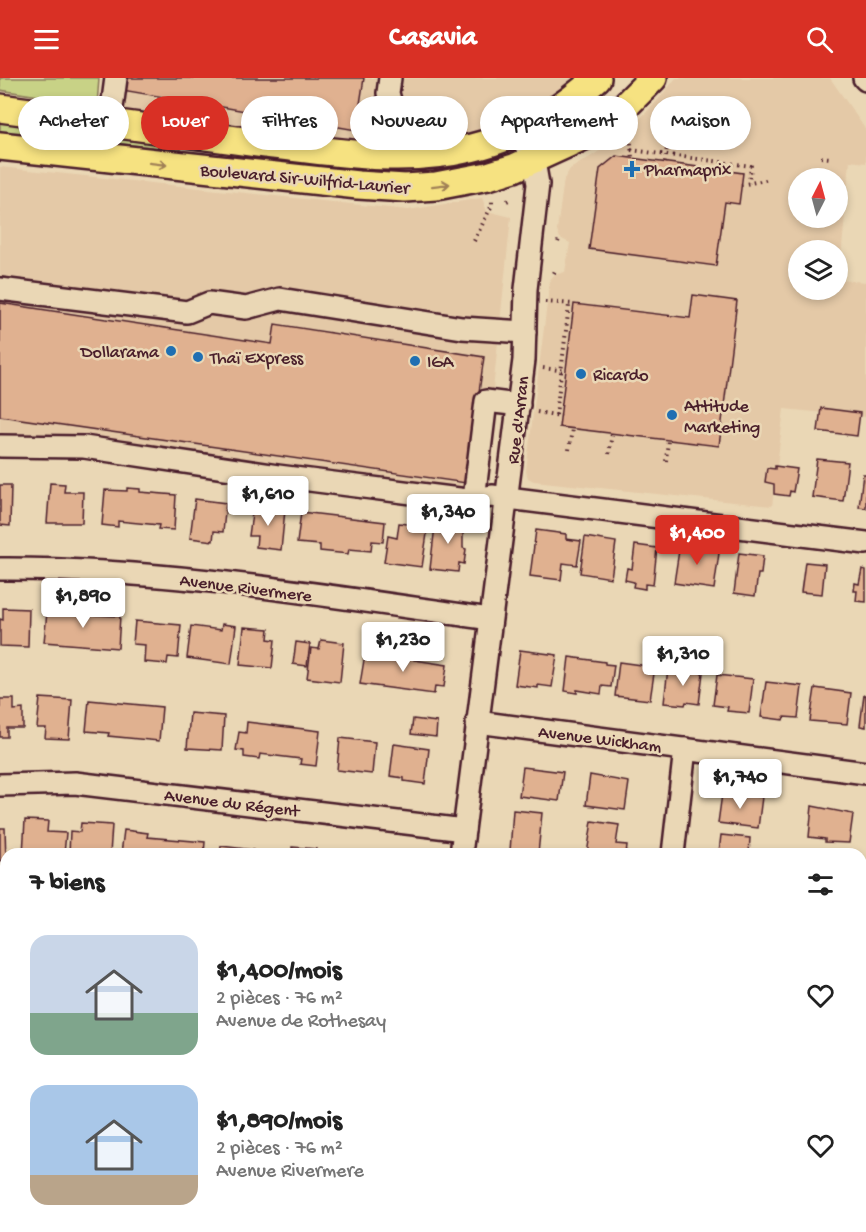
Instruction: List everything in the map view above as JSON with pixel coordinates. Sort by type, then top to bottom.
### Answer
[{"type":"main road","name":"Boulevard Sir-Wilfrid-Laurier","points":[[574,96],[597,78]]},
{"type":"main road","name":"Boulevard Sir-Wilfrid-Laurier","points":[[635,96],[652,78]]},
{"type":"main road","name":"Boulevard Sir-Wilfrid-Laurier","points":[[0,108],[18,110]]},
{"type":"main road","name":"Boulevard Sir-Wilfrid-Laurier","points":[[129,125],[318,150],[386,156],[428,156],[480,146]]},
{"type":"main road","name":"Boulevard Sir-Wilfrid-Laurier","points":[[0,146],[199,169],[389,187],[450,184],[504,171],[553,150]]},
{"type":"street","points":[[114,96],[116,78]]},
{"type":"street","points":[[386,156],[392,108],[388,93],[390,78]]},
{"type":"street","name":"Rue d'Arran","points":[[462,848],[507,497],[525,408],[526,289],[538,191],[537,175],[528,150]]},
{"type":"street","points":[[0,289],[187,312],[209,303],[246,308],[280,299],[462,328],[525,332]]},
{"type":"street","points":[[474,499],[486,401],[525,408]]},
{"type":"street","points":[[0,446],[84,447],[278,476],[467,500],[492,496],[507,497],[866,543]]},
{"type":"street","name":"Avenue Rivermere","points":[[0,569],[67,569],[211,581],[490,619]]},
{"type":"street","name":"Avenue Wickham","points":[[477,722],[866,773]]},
{"type":"street","points":[[674,848],[686,749]]},
{"type":"street","name":"Avenue du Régent","points":[[0,785],[75,783],[464,830]]},
{"type":"path","points":[[632,158],[631,150],[751,166],[749,183]]},
{"type":"path","points":[[665,163],[667,150]]},
{"type":"path","points":[[821,157],[830,158]]},
{"type":"path","points":[[741,185],[770,179]]},
{"type":"path","points":[[474,241],[492,201]]},
{"type":"path","points":[[525,408],[558,415],[572,304],[545,302]]},
{"type":"path","points":[[536,368],[564,371]]},
{"type":"path","points":[[569,450],[572,429]]},
{"type":"path","points":[[609,454],[612,434]]},
{"type":"path","points":[[666,461],[668,440]]},
{"type":"shaded area","points":[[105,78],[574,78],[550,96],[480,96],[480,133],[468,137],[468,96],[350,96],[350,140],[338,139],[338,96],[241,96],[241,126],[229,124],[229,96],[141,96],[141,112],[129,111],[129,96],[103,96]]},
{"type":"shaded area","points":[[676,78],[830,78],[866,130],[866,163],[850,161],[848,183],[848,168],[788,168],[788,228],[844,228],[843,240],[788,240],[788,300],[848,300],[848,281],[866,282],[866,417],[784,409],[772,506],[534,481],[528,478],[526,471],[550,280],[554,275],[565,272],[570,243],[560,238],[557,230],[564,179],[570,169],[600,150],[638,150],[638,121],[650,108],[650,150],[751,150],[751,96],[661,96]]},
{"type":"shaded area","points":[[0,167],[408,210],[482,198],[487,211],[511,217],[493,390],[499,396],[485,511],[79,451],[0,458]]},
{"type":"green space","points":[[0,78],[99,78],[98,96],[39,96],[0,90]]},
{"type":"green space","points":[[0,121],[18,123],[18,134],[0,132]]},
{"type":"green space","points":[[129,138],[141,140],[141,146],[129,145]]},
{"type":"building","points":[[123,78],[364,78],[361,96],[350,96],[350,129],[338,127],[338,96],[241,96],[241,110],[229,108],[229,96],[157,96],[122,90]]},
{"type":"building","points":[[616,156],[743,173],[739,204],[725,202],[716,266],[589,249],[600,169]]},
{"type":"building","points":[[693,295],[737,301],[719,446],[559,427],[574,304],[690,318]]},
{"type":"building","points":[[0,303],[272,344],[275,324],[484,357],[466,483],[0,416]]},
{"type":"building","points":[[821,408],[860,413],[857,436],[818,431]]},
{"type":"building","points":[[817,459],[848,462],[843,501],[812,497]]},
{"type":"building","points":[[775,466],[797,469],[793,492],[790,491],[789,496],[774,494],[774,484],[765,482],[767,468],[775,469]]},
{"type":"building","points":[[863,474],[866,474],[866,508],[859,507]]},
{"type":"building","points":[[50,483],[65,484],[64,492],[83,492],[82,523],[47,523]]},
{"type":"building","points":[[0,485],[11,485],[10,526],[0,525]]},
{"type":"building","points":[[127,488],[140,489],[140,492],[176,495],[174,530],[158,529],[159,525],[118,521],[118,527],[102,525],[105,490],[127,491]]},
{"type":"building","points":[[195,499],[226,503],[223,532],[214,531],[213,541],[190,538]]},
{"type":"building","points":[[253,506],[285,510],[281,550],[256,547],[257,536],[249,536]]},
{"type":"building","points":[[301,512],[385,522],[383,542],[372,541],[371,551],[349,549],[348,554],[320,551],[320,545],[297,543]]},
{"type":"building","points":[[436,517],[463,521],[463,548],[466,549],[464,564],[459,563],[458,572],[430,569]]},
{"type":"building","points":[[399,523],[428,527],[422,567],[384,562],[388,536],[397,538]]},
{"type":"building","points":[[536,530],[566,534],[566,539],[581,541],[577,565],[563,563],[561,580],[530,576]]},
{"type":"building","points":[[585,537],[616,542],[611,578],[580,573]]},
{"type":"building","points":[[680,544],[718,549],[714,589],[674,583]]},
{"type":"building","points":[[635,545],[657,548],[653,585],[645,584],[645,589],[633,587],[634,582],[625,580],[627,568],[632,569]]},
{"type":"building","points":[[739,553],[763,556],[755,596],[734,593]]},
{"type":"building","points":[[805,562],[825,564],[822,594],[801,592]]},
{"type":"building","points":[[862,569],[866,570],[866,602],[856,601],[857,591],[854,591],[855,583],[859,584]]},
{"type":"building","points":[[3,608],[29,609],[28,647],[0,646],[0,619],[3,620]]},
{"type":"building","points":[[70,609],[96,610],[96,615],[120,616],[118,648],[44,642],[47,612],[70,614]]},
{"type":"building","points":[[135,621],[181,625],[178,658],[168,657],[167,664],[144,662],[145,645],[133,644]]},
{"type":"building","points":[[222,624],[236,626],[231,664],[187,658],[191,626],[221,630]]},
{"type":"building","points":[[244,627],[269,629],[268,639],[275,640],[272,668],[240,665]]},
{"type":"building","points":[[321,640],[344,643],[340,682],[307,678],[311,648],[319,649]]},
{"type":"building","points":[[296,642],[310,644],[307,666],[293,664]]},
{"type":"building","points":[[520,650],[557,655],[552,687],[515,685]]},
{"type":"building","points":[[388,652],[415,655],[414,660],[447,665],[444,687],[435,686],[434,694],[360,684],[365,654],[388,657]]},
{"type":"building","points":[[569,657],[614,665],[611,687],[602,686],[601,694],[577,690],[577,693],[565,691]]},
{"type":"building","points":[[619,662],[655,667],[650,700],[615,696]]},
{"type":"building","points":[[668,668],[703,673],[699,704],[664,703]]},
{"type":"building","points":[[717,675],[753,679],[749,713],[727,711],[728,707],[713,705]]},
{"type":"building","points":[[766,682],[802,686],[798,718],[784,717],[783,720],[761,717]]},
{"type":"building","points":[[815,688],[851,693],[847,724],[810,721]]},
{"type":"building","points":[[864,695],[866,695],[866,727],[860,726]]},
{"type":"building","points":[[40,698],[72,700],[69,739],[45,738],[46,728],[37,728]]},
{"type":"building","points":[[0,699],[14,699],[14,710],[23,709],[23,728],[7,728],[7,737],[0,737]]},
{"type":"building","points":[[89,700],[162,707],[159,741],[108,736],[109,733],[86,731]]},
{"type":"building","points":[[190,713],[224,716],[222,750],[187,748]]},
{"type":"building","points":[[413,719],[437,722],[436,737],[411,734]]},
{"type":"building","points":[[247,722],[320,731],[316,766],[300,764],[301,759],[260,754],[259,759],[244,757],[244,751],[236,750],[239,732],[246,733]]},
{"type":"building","points":[[340,738],[375,742],[372,774],[337,770]]},
{"type":"building","points":[[394,744],[429,749],[425,784],[390,776]]},
{"type":"building","points":[[523,767],[563,772],[559,801],[519,796]]},
{"type":"building","points":[[590,775],[629,782],[625,810],[586,805]]},
{"type":"building","points":[[734,793],[762,797],[758,828],[718,823],[722,794],[734,795]]},
{"type":"building","points":[[812,806],[853,814],[849,843],[825,842],[825,839],[809,837]]},
{"type":"building","points":[[513,810],[542,813],[539,848],[510,848]]},
{"type":"building","points":[[25,820],[48,821],[47,832],[66,833],[65,848],[23,848]]},
{"type":"building","points":[[592,821],[619,825],[616,844],[627,845],[627,848],[588,848]]},
{"type":"building","points":[[81,823],[112,825],[110,848],[69,848],[70,831],[80,832]]},
{"type":"building","points":[[0,828],[5,828],[6,848],[0,848]]},
{"type":"building","points":[[124,830],[148,833],[147,837],[205,842],[204,848],[122,848]]},
{"type":"building","points":[[721,835],[750,838],[749,848],[719,848]]},
{"type":"place","name":"Pharmaprix","points":[[632,169]]},
{"type":"place","name":"Dollarama","points":[[171,351]]},
{"type":"place","name":"Thaï Express","points":[[198,357]]},
{"type":"place","name":"IGA","points":[[415,361]]},
{"type":"place","name":"Ricardo","points":[[581,374]]},
{"type":"place","name":"Attitude Marketing","points":[[672,415]]}]
